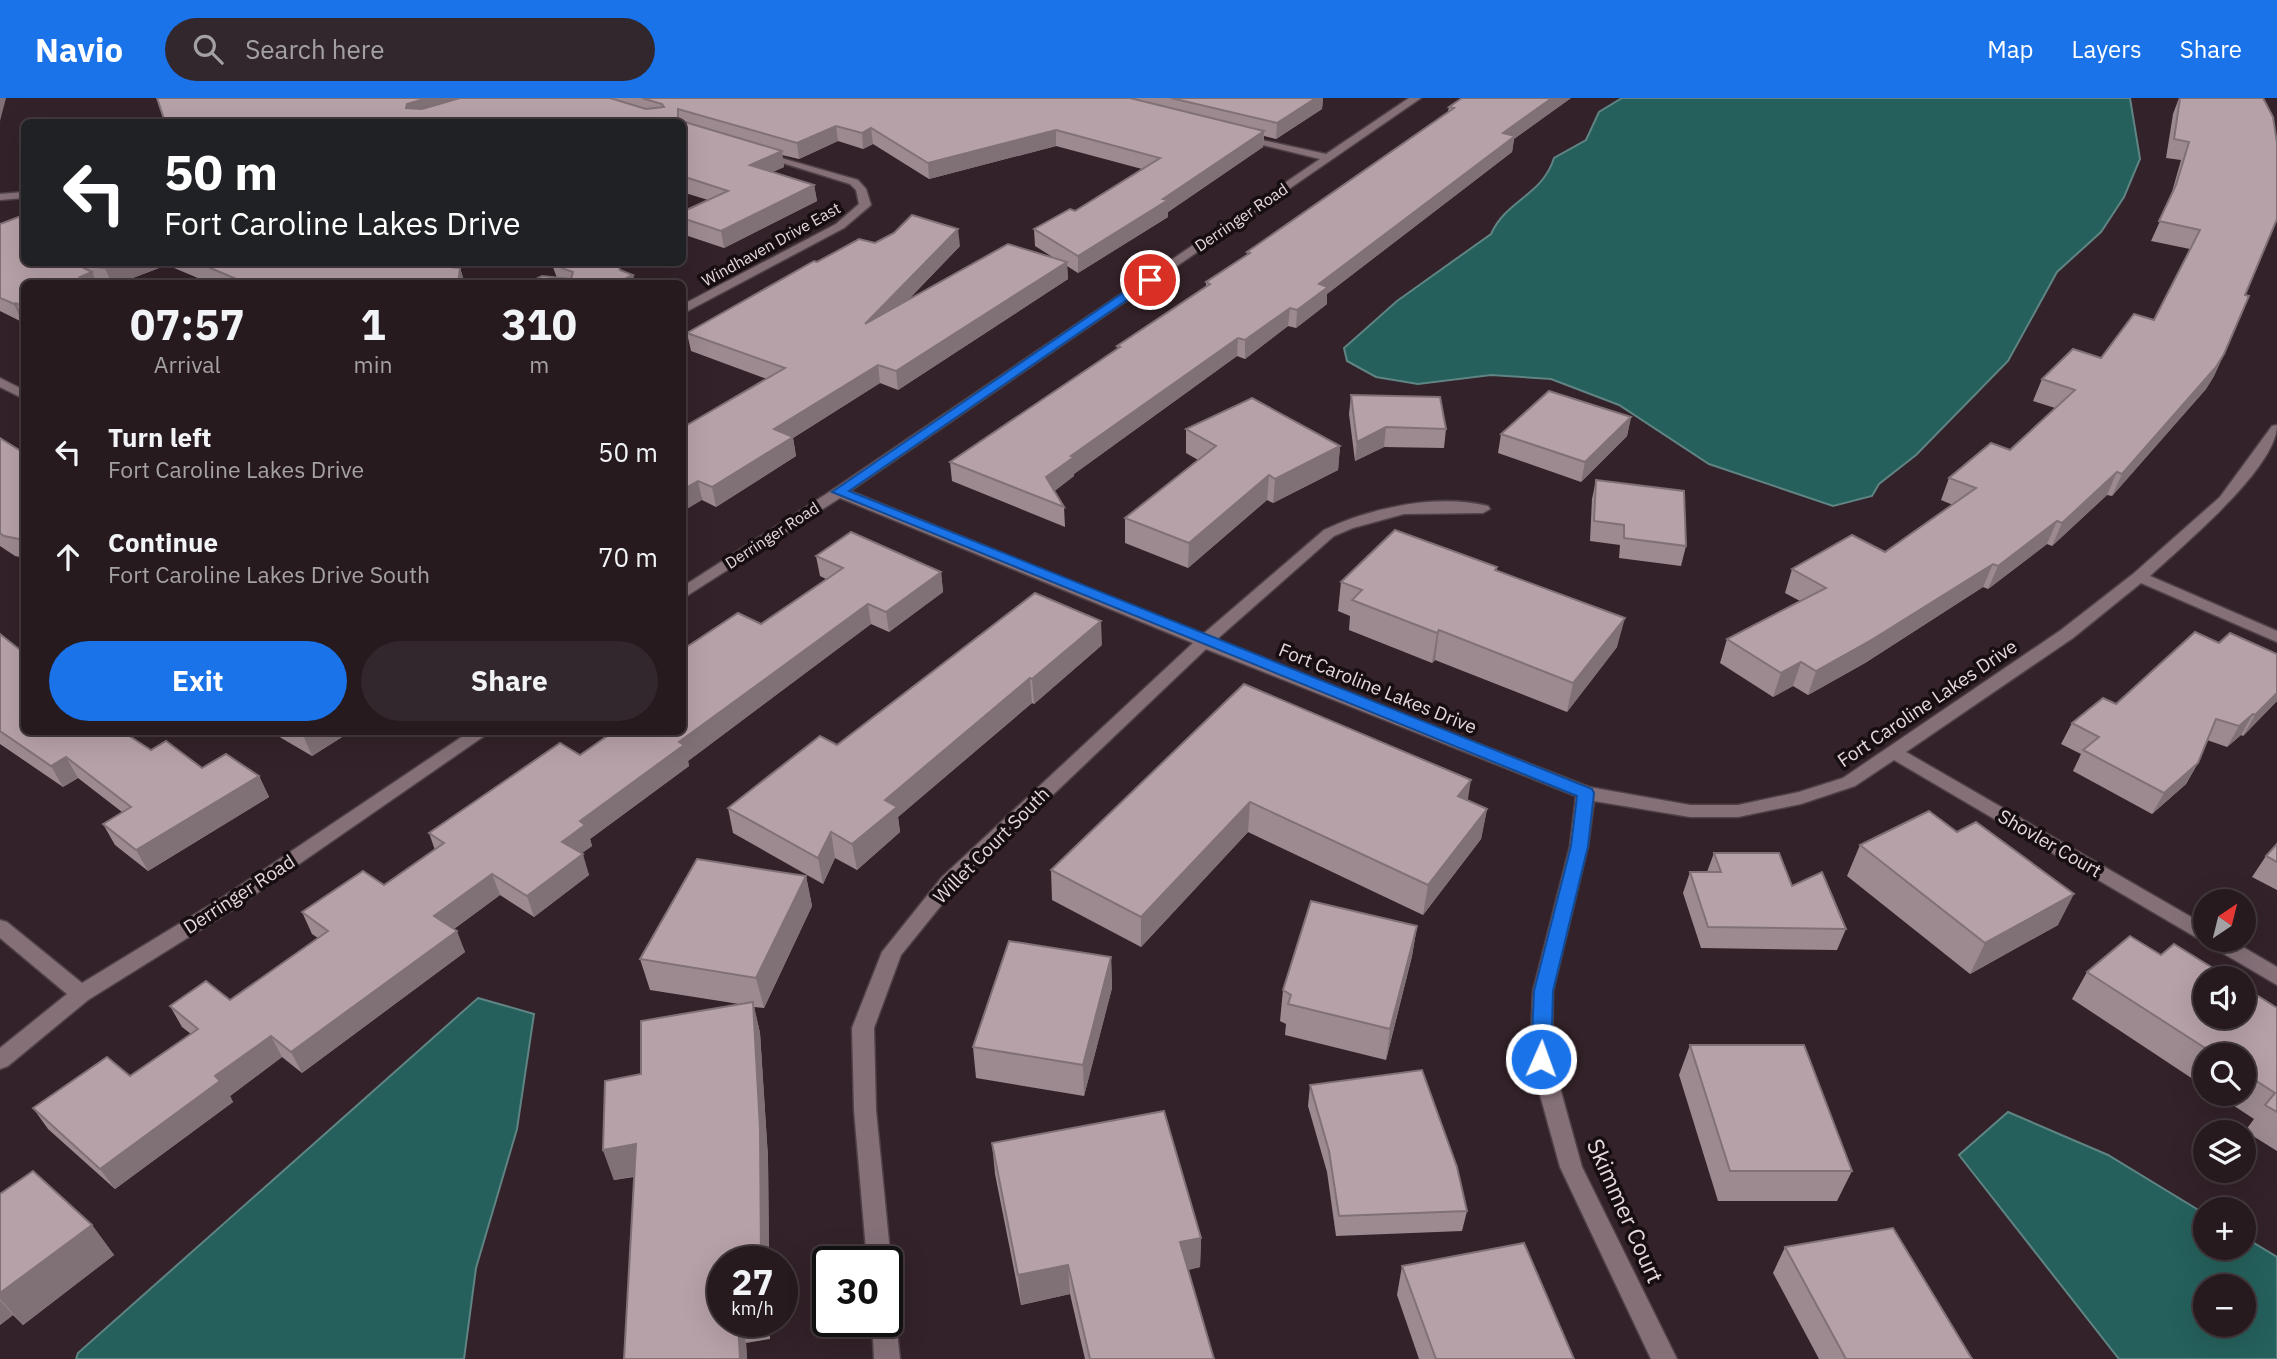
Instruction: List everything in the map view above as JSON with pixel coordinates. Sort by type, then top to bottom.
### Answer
[{"type":"street","name":"Derringer Road","points":[[686,591],[839,492],[1416,98]]},
{"type":"street","points":[[1233,135],[1328,158]]},
{"type":"street","name":"Windhaven Drive East","points":[[686,308],[840,226],[860,212],[865,205],[861,189],[854,182],[745,148]]},
{"type":"street","points":[[0,197],[21,195]]},
{"type":"street","points":[[0,382],[21,393]]},
{"type":"street","name":"Fort Caroline Lakes Drive","points":[[839,492],[1204,642],[1586,793],[1690,811],[1738,811],[1801,798],[1849,782],[2067,634],[2139,577],[2225,500],[2277,429]]},
{"type":"street","name":"Willet Court South","points":[[877,1246],[865,1110],[863,1028],[892,952],[949,882],[1204,642],[1329,533],[1353,520],[1405,509],[1444,506],[1483,509]]},
{"type":"street","points":[[2139,577],[2277,637]]},
{"type":"street","name":"Derringer Road","points":[[0,1060],[81,994],[230,902],[477,735]]},
{"type":"street","name":"Shovler Court","points":[[1895,753],[2193,927]]},
{"type":"street","name":"Skimmer Court","points":[[1586,793],[1580,846],[1543,991],[1541,1059],[1571,1167],[1664,1359]]},
{"type":"street","points":[[0,927],[81,994]]},
{"type":"street","points":[[2235,952],[2277,977]]},
{"type":"street","points":[[885,1337],[887,1359]]},
{"type":"shaded area","points":[[1622,98],[2130,98],[2140,159],[2124,197],[2101,232],[2057,272],[2008,361],[1916,455],[1879,484],[1872,496],[1833,506],[1709,464],[1619,405],[1551,379],[1491,375],[1418,384],[1376,377],[1347,361],[1344,348],[1397,301],[1491,234],[1506,213],[1541,181],[1554,158],[1586,140],[1599,112]]},
{"type":"shaded area","points":[[478,998],[534,1014],[517,1129],[476,1268],[464,1359],[76,1359],[78,1353]]},
{"type":"shaded area","points":[[2008,1112],[2108,1155],[2193,1207],[2193,1260],[2256,1260],[2256,1244],[2277,1257],[2277,1359],[2119,1359],[1959,1155]]},
{"type":"building","points":[[157,98],[427,98],[407,104],[406,108],[422,109],[460,98],[610,98],[646,109],[664,107],[642,98],[1130,98],[1264,131],[1163,199],[1168,200],[1078,256],[1034,229],[1070,209],[1075,211],[1160,158],[1056,130],[928,163],[871,128],[862,133],[836,126],[797,143],[678,109],[678,119],[164,119]]},
{"type":"building","points":[[1171,98],[1316,98],[1277,123]]},
{"type":"building","points":[[1462,98],[1552,98],[1503,133],[1515,136],[1319,284],[1328,287],[1297,310],[1290,308],[1245,340],[1238,338],[1071,456],[1074,457],[1046,477],[1064,507],[950,462],[1210,284],[1206,282],[1454,108],[1449,107]]},
{"type":"building","points":[[2180,98],[2263,98],[2273,117],[2277,143],[2277,219],[2245,295],[2249,296],[2216,367],[2122,474],[2117,472],[2062,523],[2057,521],[1998,566],[1993,564],[1873,639],[1816,671],[1801,662],[1781,673],[1727,639],[1826,588],[1792,569],[1852,535],[1885,552],[1976,488],[1949,478],[1991,443],[2010,450],[2075,390],[2042,379],[2073,349],[2101,358],[2134,314],[2154,320],[2200,230],[2159,221],[2176,185],[2189,142],[2174,139]]},
{"type":"building","points":[[686,122],[782,151],[750,165],[814,185],[721,231],[686,219],[686,210],[728,191],[686,177]]},
{"type":"building","points":[[912,215],[958,229],[865,324],[1008,244],[1067,262],[896,371],[878,365],[774,429],[793,437],[712,487],[698,481],[686,488],[686,426],[785,368],[687,333],[814,261],[817,262],[859,239],[875,243],[894,233]]},
{"type":"building","points":[[21,216],[21,266],[80,266],[92,272],[80,277],[86,280],[21,280],[21,306],[0,298],[0,224]]},
{"type":"building","points":[[205,266],[460,268],[458,280],[239,280]]},
{"type":"building","points":[[557,266],[618,266],[620,270],[633,275],[623,280],[534,280],[542,276],[571,279],[573,272]]},
{"type":"building","points":[[1549,391],[1631,417],[1585,462],[1501,434]]},
{"type":"building","points":[[1351,395],[1440,397],[1446,429],[1386,427],[1357,442]]},
{"type":"building","points":[[1252,398],[1340,446],[1275,479],[1269,475],[1189,543],[1125,518],[1216,446],[1186,429]]},
{"type":"building","points":[[0,438],[21,451],[21,539],[0,533]]},
{"type":"building","points":[[1596,480],[1684,491],[1686,546],[1624,538],[1624,525],[1594,521]]},
{"type":"building","points":[[1395,530],[1625,618],[1573,683],[1439,630],[1437,633],[1352,600],[1362,590],[1341,582]]},
{"type":"building","points":[[851,532],[941,572],[886,612],[868,604],[679,742],[684,745],[580,821],[585,825],[562,842],[583,854],[527,896],[492,874],[434,916],[457,931],[291,1052],[271,1036],[215,1076],[220,1081],[100,1169],[33,1108],[107,1057],[130,1076],[198,1029],[170,1006],[206,981],[230,1000],[328,931],[302,912],[363,871],[384,885],[444,843],[429,833],[560,743],[580,755],[609,735],[686,735],[686,647],[738,613],[761,624],[843,568],[816,556]]},
{"type":"building","points":[[1035,593],[1101,621],[885,800],[897,807],[852,844],[831,832],[818,858],[728,808],[820,736],[837,745]]},
{"type":"building","points":[[2195,632],[2219,643],[2230,633],[2277,654],[2277,693],[2255,715],[2239,726],[2216,719],[2198,763],[2164,793],[2083,750],[2099,737],[2072,723],[2103,698],[2116,704]]},
{"type":"building","points":[[0,634],[21,651],[21,735],[128,735],[151,750],[166,741],[202,768],[226,754],[259,776],[136,850],[103,824],[131,807],[66,757],[51,766],[0,731]]},
{"type":"building","points":[[1244,684],[1471,780],[1458,796],[1487,809],[1428,885],[1250,802],[1141,917],[1051,870]]},
{"type":"building","points":[[1929,811],[1957,832],[1976,822],[2074,894],[1985,943],[1860,845]]},
{"type":"building","points":[[2277,844],[2277,862],[2266,856]]},
{"type":"building","points":[[1714,853],[1779,853],[1792,886],[1822,872],[1846,929],[1708,927],[1690,872],[1721,872]]},
{"type":"building","points":[[697,859],[806,876],[756,978],[640,959]]},
{"type":"building","points":[[1311,901],[1417,926],[1390,1029],[1288,1004],[1291,995],[1283,990]]},
{"type":"building","points":[[2130,936],[2161,955],[2174,944],[2210,966],[2193,966],[2193,1029],[2256,1029],[2256,995],[2277,1008],[2277,1112],[2265,1105],[2275,1093],[2256,1081],[2256,1043],[2197,1043],[2087,972]]},
{"type":"building","points":[[1009,941],[1111,957],[1083,1065],[973,1047]]},
{"type":"building","points":[[753,1002],[760,1128],[761,1246],[707,1246],[707,1337],[739,1337],[740,1359],[624,1359],[636,1144],[603,1150],[605,1081],[641,1074],[641,1021]]},
{"type":"building","points":[[1690,1045],[1804,1045],[1852,1171],[1730,1171]]},
{"type":"building","points":[[1422,1070],[1457,1167],[1467,1211],[1339,1216],[1329,1151],[1310,1085]]},
{"type":"building","points":[[1164,1111],[1201,1238],[1180,1242],[1214,1359],[1090,1359],[1068,1265],[1018,1275],[992,1143]]},
{"type":"building","points":[[33,1171],[92,1225],[0,1293],[0,1194]]},
{"type":"building","points":[[1893,1228],[1972,1359],[1846,1359],[1785,1247]]},
{"type":"building","points":[[1524,1243],[1574,1359],[1436,1359],[1402,1266]]},
{"type":"route","points":[[1150,280],[839,492],[1204,642],[1586,793],[1580,846],[1543,991],[1541,1059]]}]
